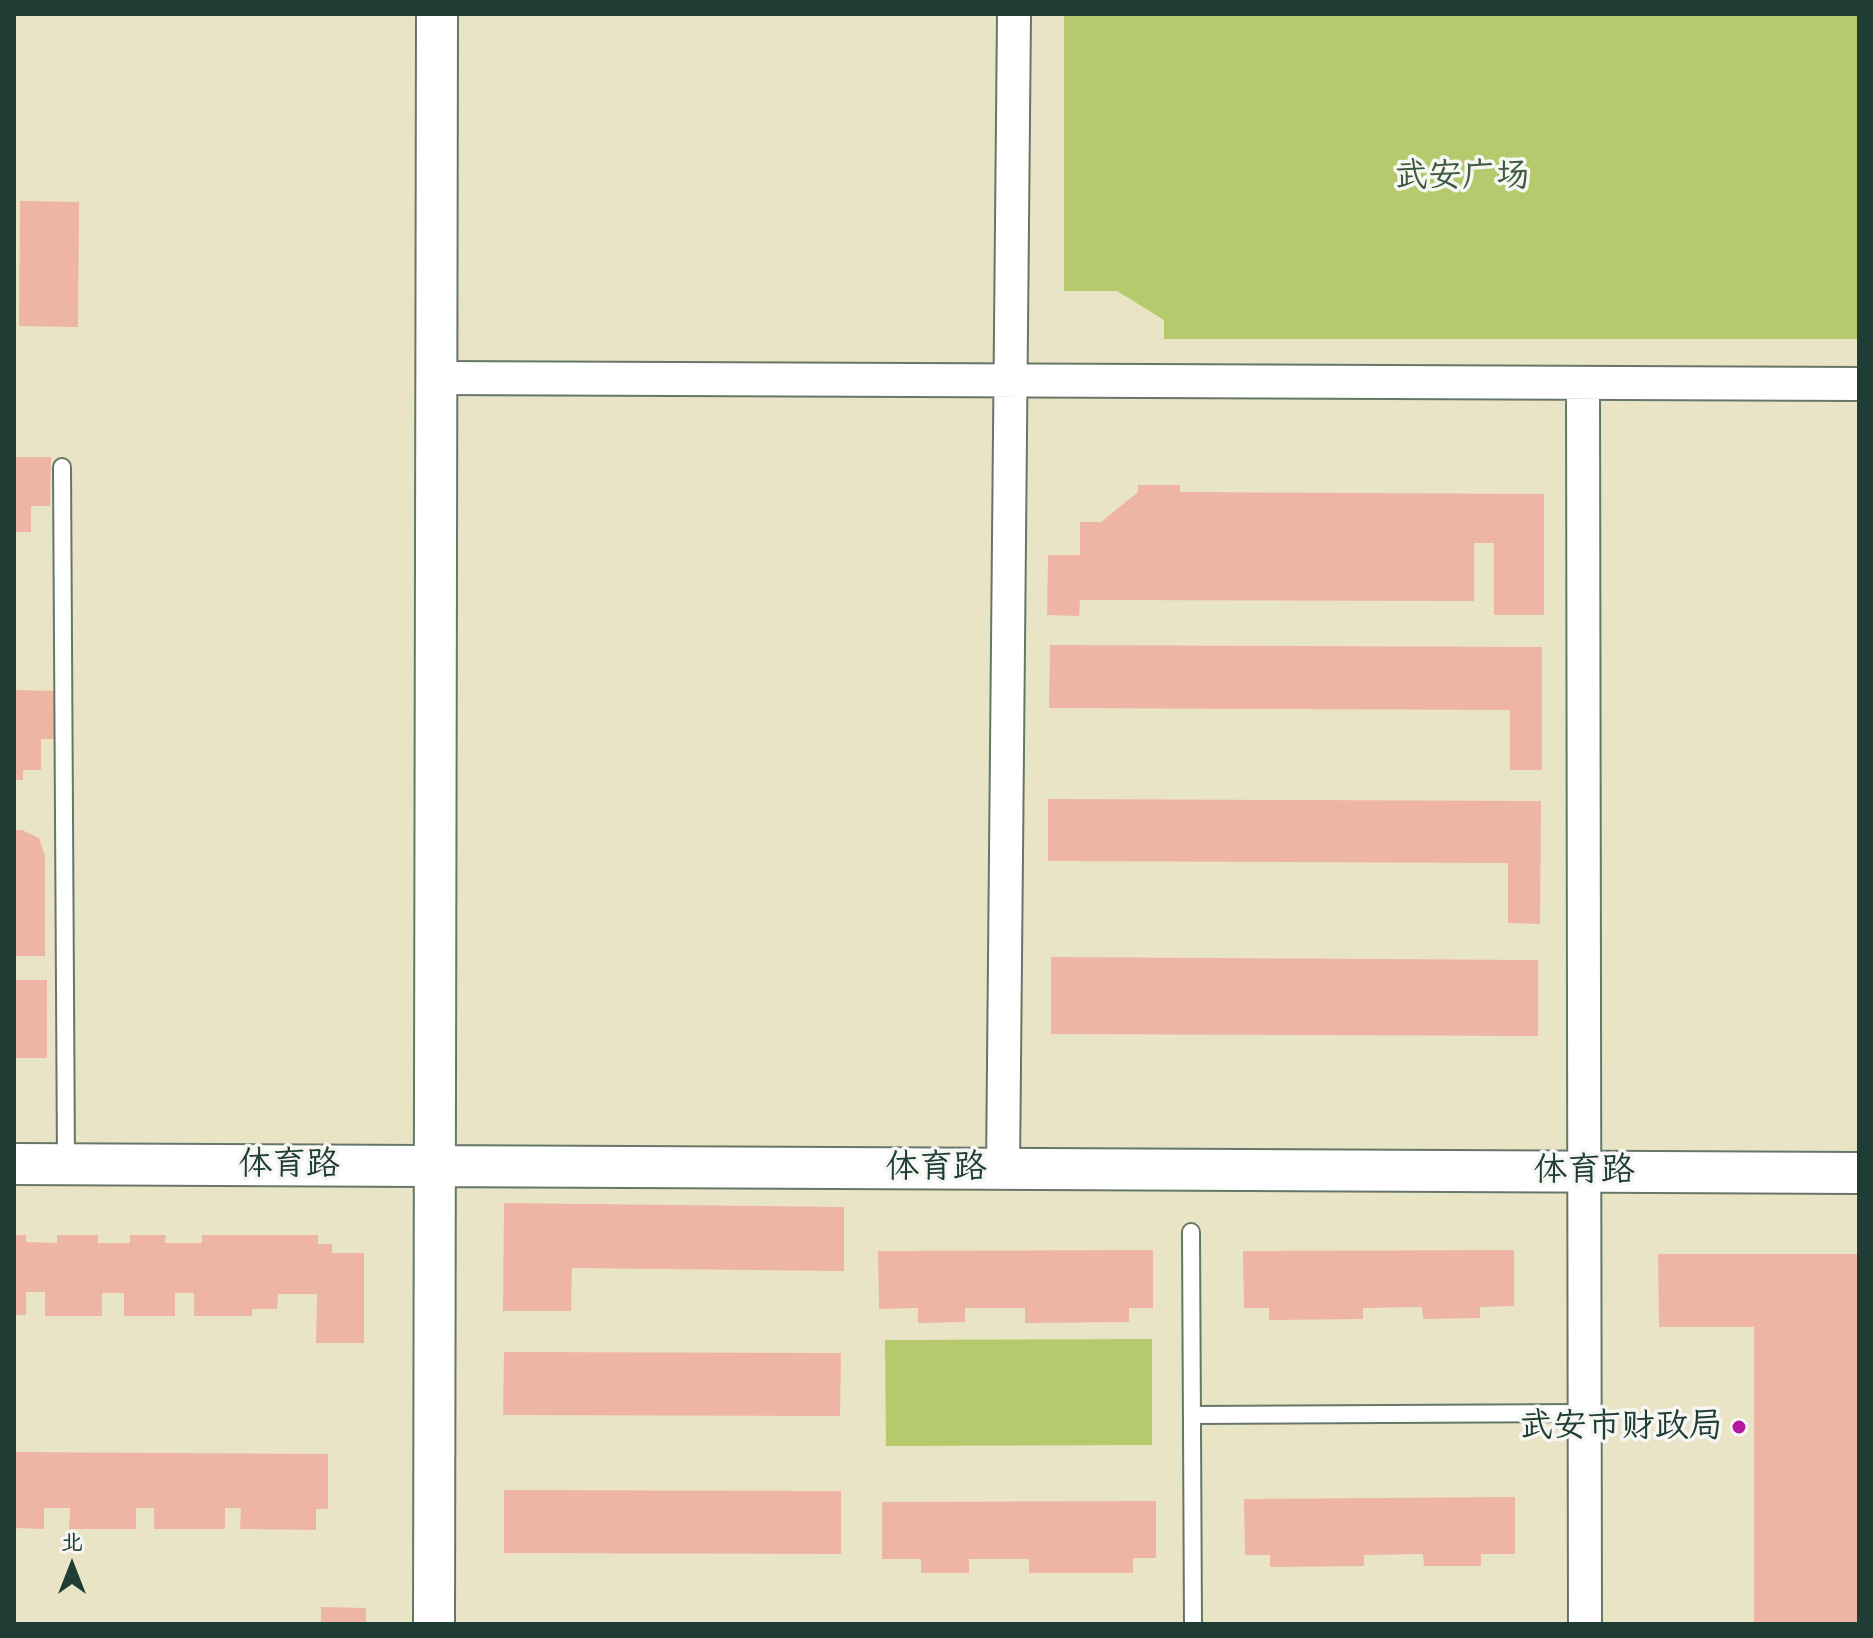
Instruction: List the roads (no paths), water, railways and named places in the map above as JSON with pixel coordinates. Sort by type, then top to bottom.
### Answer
[{"type":"street","points":[[434,1624],[437,14]]},
{"type":"street","points":[[1003,1169],[1014,14]]},
{"type":"street","points":[[437,378],[1859,384]]},
{"type":"street","points":[[1583,383],[1585,1624]]},
{"type":"street","name":"体育路","points":[[14,1164],[1859,1173]]},
{"type":"lane","points":[[62,467],[66,1164]]},
{"type":"lane","points":[[1191,1232],[1193,1624]]},
{"type":"lane","points":[[1192,1415],[1584,1413]]},
{"type":"place","name":"武安市财政局","points":[[1739,1427]]},
{"type":"park label","name":"武安广场","points":[[1462,177]]}]
